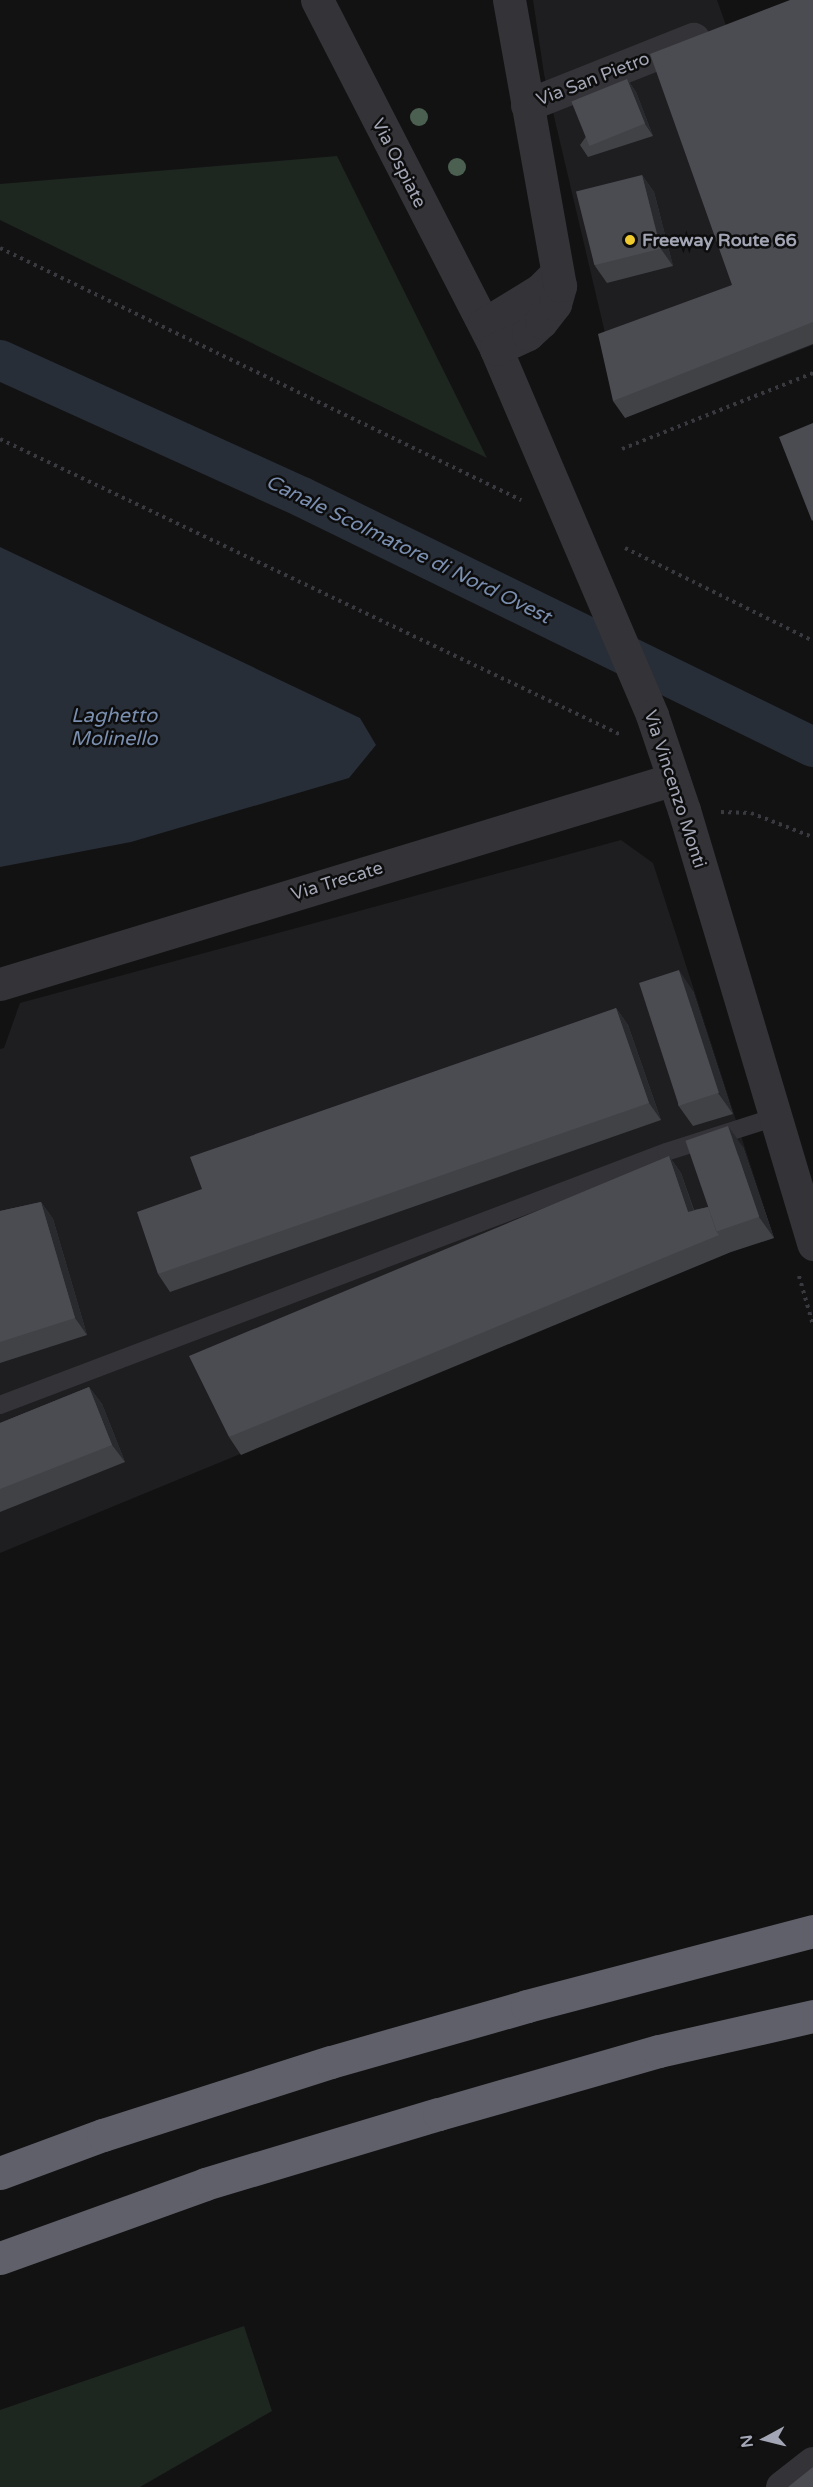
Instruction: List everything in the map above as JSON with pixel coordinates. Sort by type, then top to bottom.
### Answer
[{"type":"highway","points":[[0,2173],[104,2135],[331,2062],[527,2006],[813,1931]]},
{"type":"highway","points":[[0,2258],[205,2184],[395,2127],[659,2051],[813,2016]]},
{"type":"street","name":"Via Ospiate","points":[[317,0],[490,336]]},
{"type":"street","points":[[490,336],[528,334],[555,304],[560,286],[509,0]]},
{"type":"street","name":"Via San Pietro","points":[[527,105],[716,30]]},
{"type":"street","name":"Via Vincenzo Monti","points":[[490,336],[652,715],[660,783],[684,810],[776,1117],[805,1256]]},
{"type":"street","name":"Via Trecate","points":[[0,984],[660,783]]},
{"type":"street","points":[[782,2487],[813,2463]]},
{"type":"lane","points":[[0,1405],[666,1152],[776,1117]]},
{"type":"path","points":[[0,248],[527,503]]},
{"type":"path","points":[[622,449],[813,373]]},
{"type":"path","points":[[0,439],[627,738],[660,783]]},
{"type":"path","points":[[625,548],[813,641]]},
{"type":"path","points":[[684,810],[751,813],[813,837]]},
{"type":"path","points":[[805,1256],[813,1325]]},
{"type":"shaded area","points":[[533,0],[717,0],[733,45],[813,13],[813,345],[625,418],[544,74]]},
{"type":"shaded area","points":[[337,156],[487,458],[0,220],[0,184]]},
{"type":"shaded area","points":[[621,840],[653,863],[774,1238],[731,1252],[0,1553],[0,1049],[4,1048],[20,1003]]},
{"type":"shaded area","points":[[244,2326],[272,2411],[140,2487],[0,2487],[0,2410]]},
{"type":"water","name":"Laghetto Molinello","points":[[0,547],[360,718],[376,745],[349,778],[131,842],[0,867]]},
{"type":"building","points":[[790,0],[813,0],[813,322],[613,401],[598,334],[732,285],[650,54]]},
{"type":"building","points":[[627,79],[645,124],[589,146],[571,101]]},
{"type":"building","points":[[642,175],[660,249],[594,265],[576,191]]},
{"type":"building","points":[[813,423],[813,520],[812,521],[779,437]]},
{"type":"building","points":[[679,970],[719,1093],[679,1106],[639,983]]},
{"type":"building","points":[[616,1008],[649,1103],[158,1274],[137,1212],[202,1189],[190,1157]]},
{"type":"building","points":[[728,1126],[759,1217],[717,1231],[685,1141]]},
{"type":"building","points":[[669,1156],[688,1212],[708,1207],[719,1235],[229,1437],[189,1356]]},
{"type":"building","points":[[41,1202],[75,1318],[0,1342],[0,1211]]},
{"type":"building","points":[[89,1387],[112,1445],[0,1489],[0,1423]]},
{"type":"building","points":[[813,2467],[813,2487],[788,2487]]},
{"type":"waterway","name":"Canale Scolmatore di Nord Ovest","points":[[0,360],[302,497],[813,747]]},
{"type":"place","name":"Freeway Route 66","points":[[630,240]]}]
